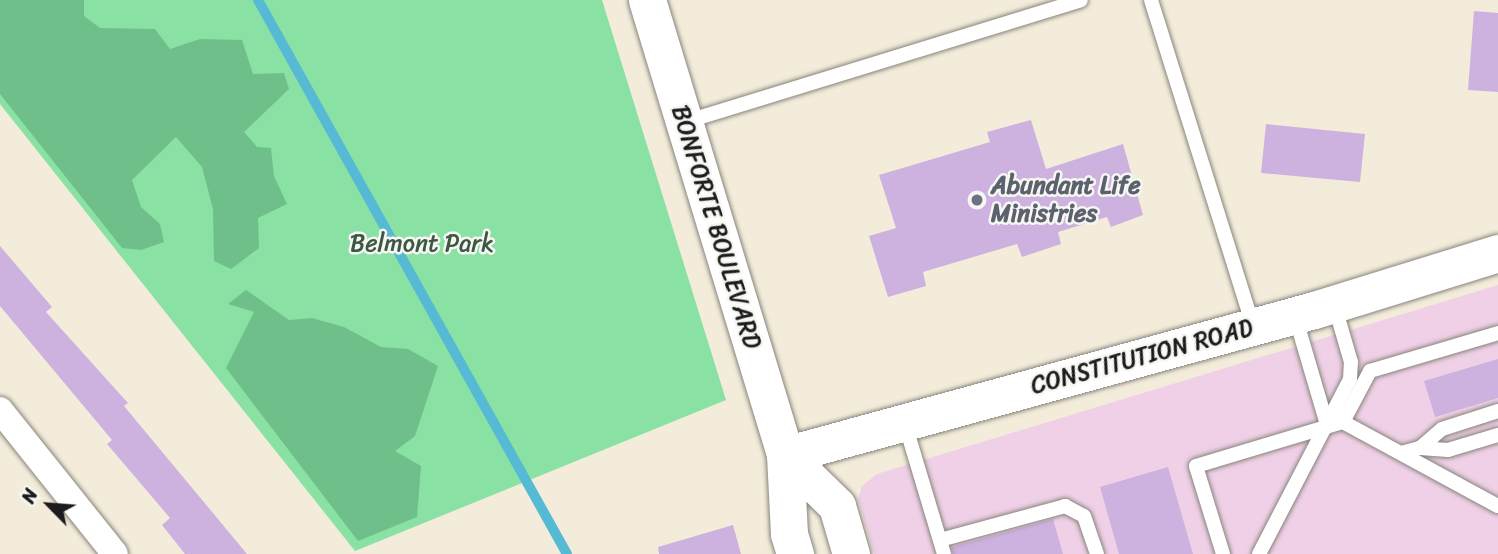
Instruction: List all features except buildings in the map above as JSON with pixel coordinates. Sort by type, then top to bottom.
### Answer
[{"type":"street","name":"BONFORTE BOULEVARD","points":[[647,0],[785,455],[789,534],[795,554]]},
{"type":"street","name":"CONSTITUTION ROAD","points":[[785,455],[1334,304],[1498,253]]},
{"type":"street","points":[[0,410],[115,554]]},
{"type":"street","name":"BONFORTE BOULEVARD","points":[[785,455],[837,506],[851,554]]},
{"type":"lane","points":[[684,122],[1081,0]]},
{"type":"lane","points":[[1151,0],[1254,326]]},
{"type":"lane","points":[[1259,554],[1350,379],[1351,362],[1334,304]]},
{"type":"lane","points":[[1294,315],[1327,425]]},
{"type":"lane","points":[[1343,422],[1370,371],[1498,333]]},
{"type":"lane","points":[[1420,448],[1442,429],[1498,411]]},
{"type":"lane","points":[[1223,554],[1196,466],[1343,422],[1498,506]]},
{"type":"lane","points":[[905,423],[942,547],[1065,506],[1084,516],[1097,554]]},
{"type":"lane","points":[[1401,453],[1420,448],[1448,450],[1498,435]]},
{"type":"shaded area","points":[[1498,285],[1498,554],[874,554],[858,499],[862,486],[877,474]]},
{"type":"green space","name":"Belmont Park","points":[[0,0],[602,0],[726,400],[355,551],[0,104]]},
{"type":"green space","points":[[0,0],[84,0],[84,16],[100,28],[155,29],[170,49],[200,39],[242,40],[253,74],[284,73],[289,89],[244,132],[257,147],[271,148],[274,176],[287,204],[258,218],[259,248],[231,269],[214,261],[213,209],[202,167],[176,137],[132,180],[141,207],[160,224],[164,242],[141,250],[122,248],[0,94]]},
{"type":"green space","points":[[246,290],[289,320],[312,318],[344,327],[381,347],[408,349],[438,366],[415,436],[395,451],[421,466],[417,517],[358,541],[226,368],[254,312],[228,304]]},
{"type":"waterway","points":[[258,0],[567,554]]},
{"type":"place","name":"Abundant Life Ministries","points":[[977,200]]}]
